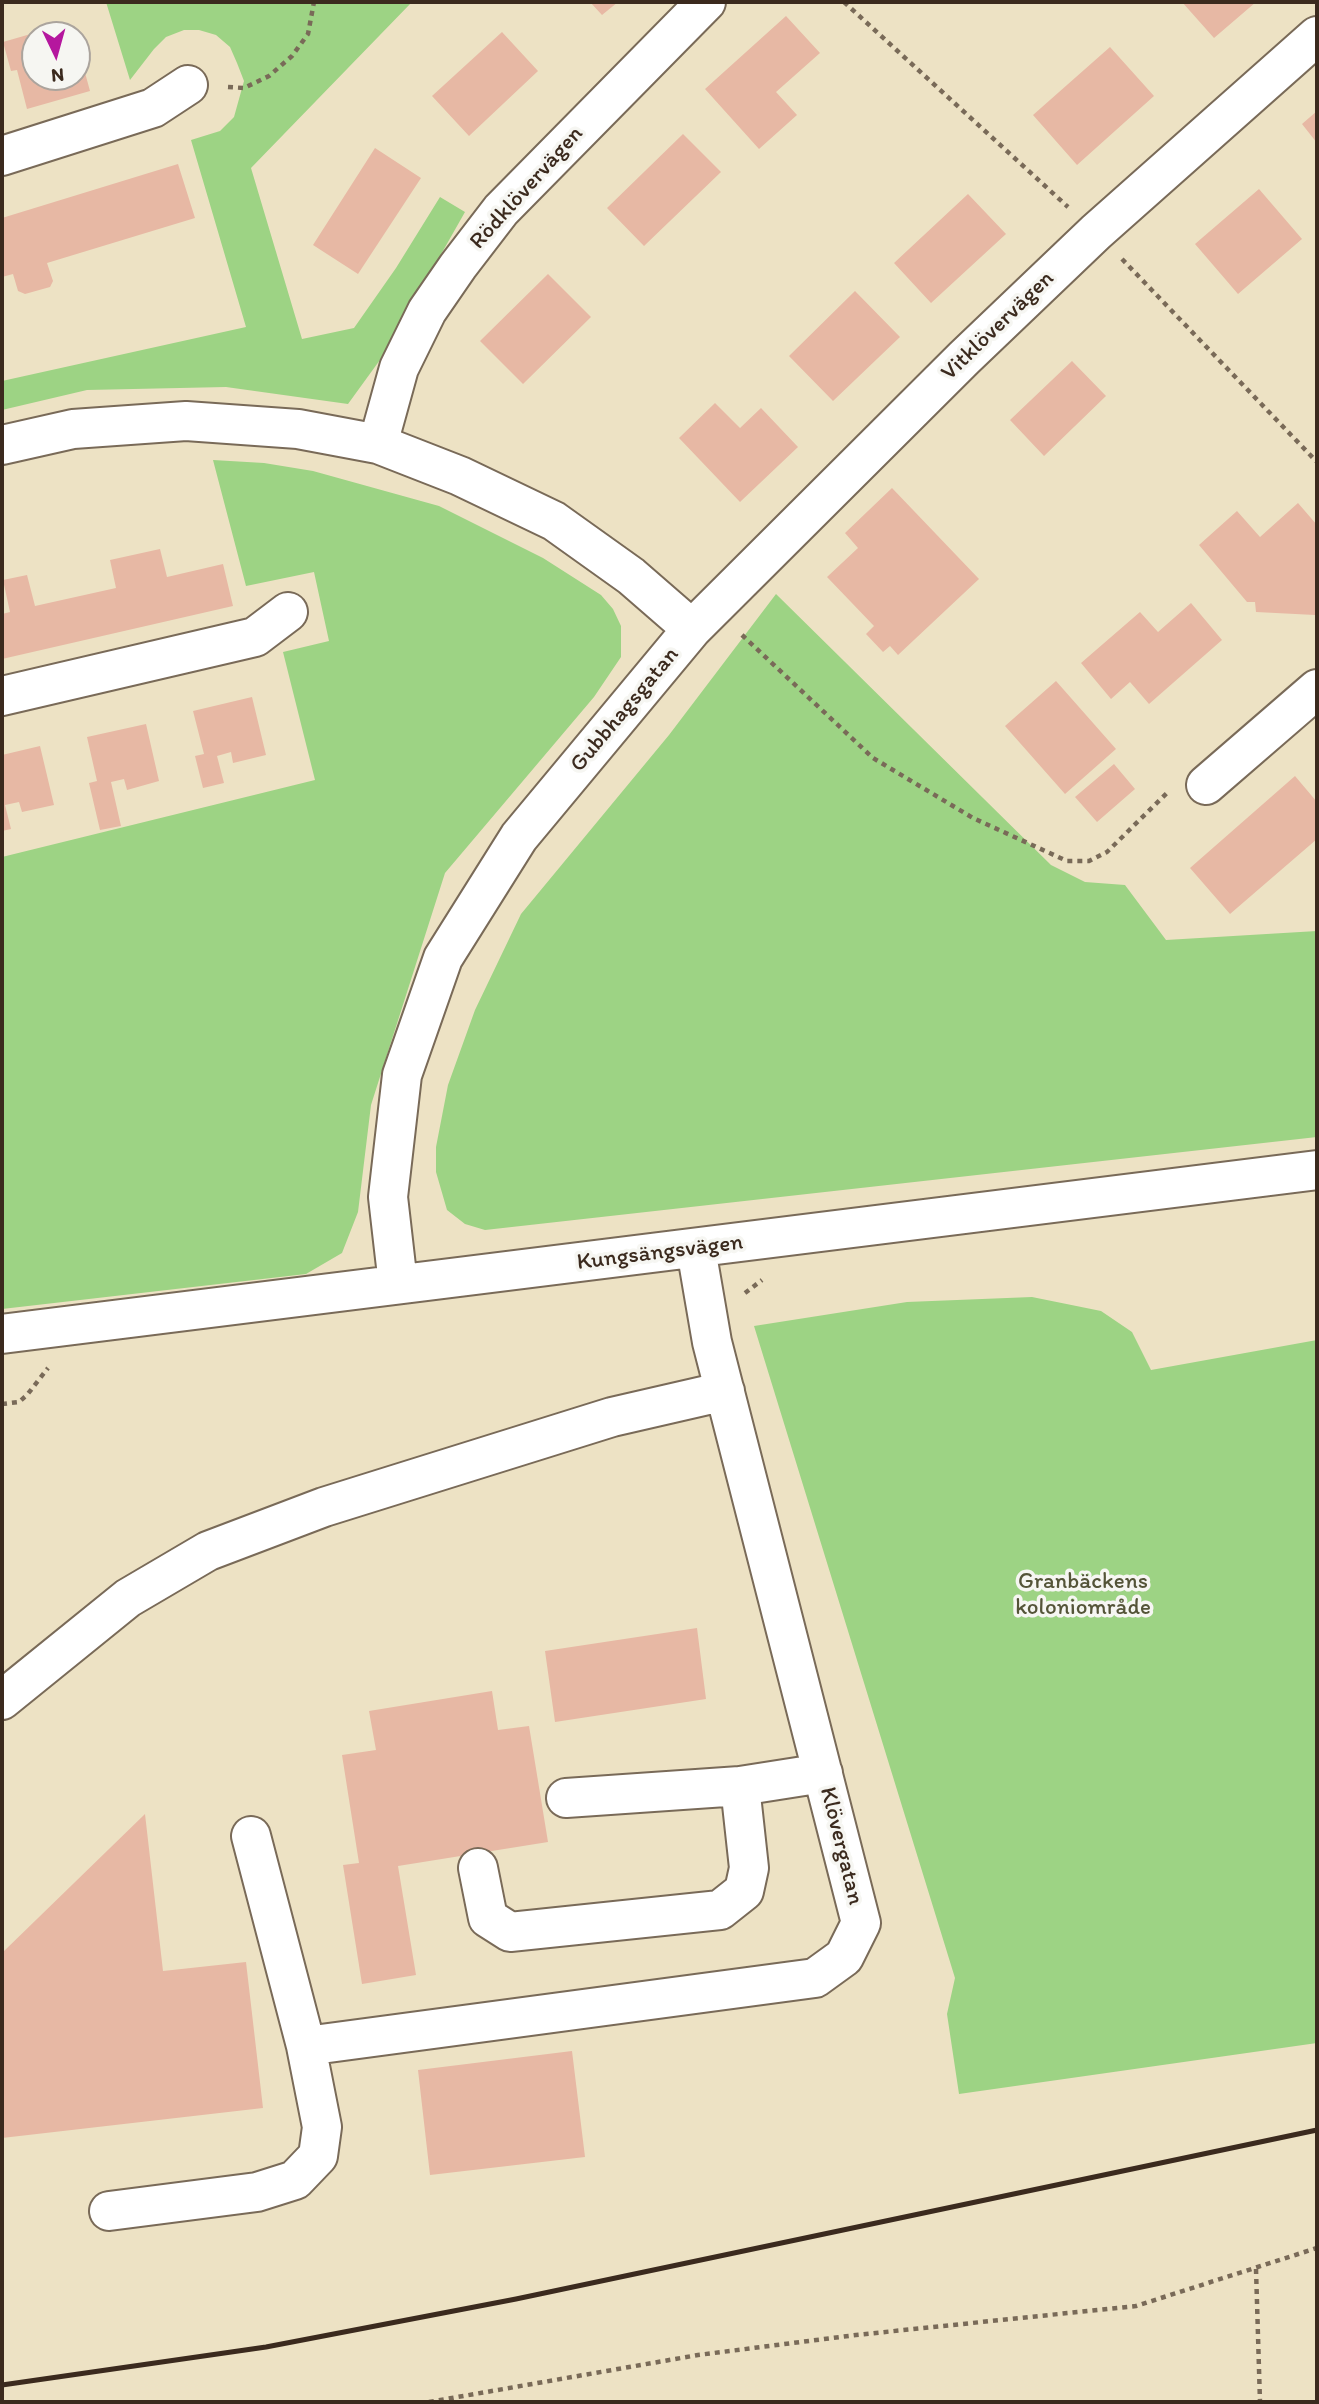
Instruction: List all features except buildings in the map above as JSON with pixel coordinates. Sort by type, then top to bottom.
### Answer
[{"type":"street","name":"Rödklövervägen","points":[[378,444],[399,368],[427,311],[458,266],[501,209],[706,2]]},
{"type":"street","name":"Vitklövervägen","points":[[703,619],[964,358],[1087,241],[1317,36]]},
{"type":"street","points":[[2,156],[153,108],[188,85]]},
{"type":"street","name":"Gubbhagsgatan","points":[[2,445],[73,429],[186,421],[298,429],[378,444],[460,476],[554,521],[631,576],[703,619],[519,837],[443,958],[402,1075],[388,1197],[398,1284]]},
{"type":"street","points":[[2,696],[255,637],[288,612]]},
{"type":"street","points":[[1206,785],[1317,689]]},
{"type":"street","name":"Kungsängsvägen","points":[[2,1334],[1317,1170]]},
{"type":"street","name":"Klövergatan","points":[[306,2046],[815,1978],[844,1956],[861,1923],[724,1391],[696,1249]]},
{"type":"street","points":[[2,1700],[128,1598],[208,1551],[324,1507],[586,1426],[724,1391]]},
{"type":"street","points":[[566,1798],[740,1786],[822,1773]]},
{"type":"street","points":[[478,1868],[488,1918],[510,1932],[720,1910],[744,1891],[749,1868],[740,1786]]},
{"type":"street","points":[[109,2211],[257,2192],[295,2180],[318,2156],[322,2127],[306,2046],[251,1836]]},
{"type":"path","points":[[188,85],[244,88],[269,76],[292,56],[308,34],[314,2]]},
{"type":"path","points":[[703,619],[873,758],[972,818],[1067,860],[1088,861],[1107,852],[1191,770],[1206,785]]},
{"type":"path","points":[[429,2402],[698,2356],[882,2332],[1136,2306],[1317,2248]]},
{"type":"path","points":[[1255,2269],[1260,2402]]},
{"type":"green space","points":[[106,2],[412,2],[251,168],[302,339],[354,328],[396,268],[440,197],[465,212],[385,353],[348,404],[226,387],[87,390],[2,410],[2,381],[246,327],[191,140],[220,131],[234,117],[244,81],[237,63],[230,47],[216,35],[199,30],[184,30],[166,37],[130,80]]},
{"type":"green space","points":[[213,460],[264,463],[313,471],[439,506],[543,558],[601,595],[613,609],[621,626],[621,657],[594,697],[445,873],[371,1105],[358,1212],[342,1253],[306,1274],[2,1309],[2,857],[315,780],[283,652],[329,641],[314,572],[246,586]]},
{"type":"green space","points":[[776,594],[1051,865],[1085,882],[1125,885],[1166,940],[1317,931],[1317,1137],[485,1230],[465,1224],[447,1210],[436,1172],[436,1147],[448,1085],[475,1010],[521,914],[669,735]]},
{"type":"green space","name":"Granbäckens koloniområde","points":[[1032,1297],[1101,1311],[1132,1332],[1151,1370],[1317,1340],[1317,2043],[959,2094],[947,2014],[955,1978],[754,1326],[907,1302]]},
{"type":"railway","points":[[2,2385],[266,2347],[516,2299],[1317,2130]]}]
